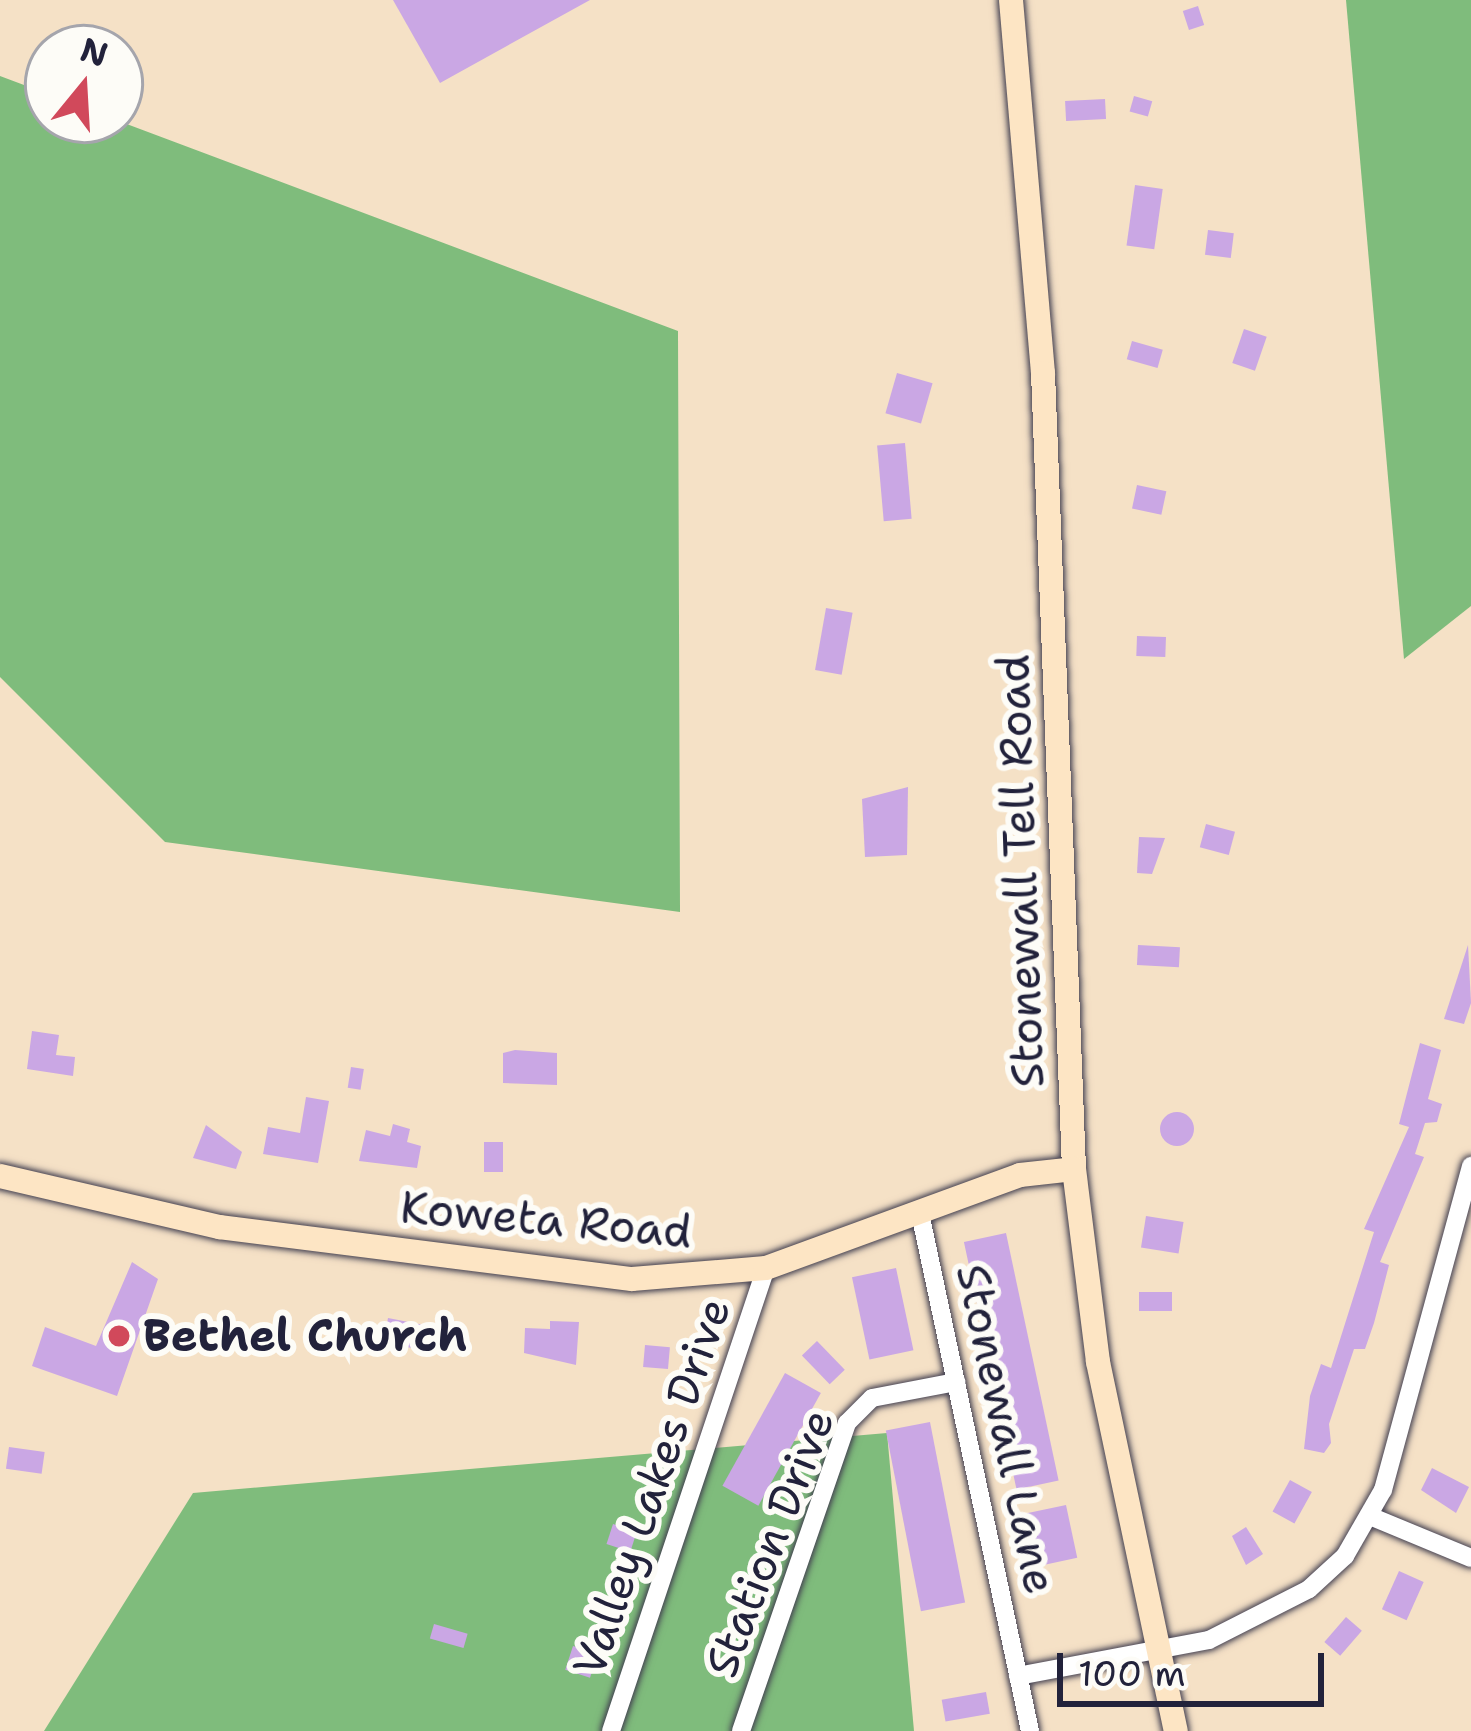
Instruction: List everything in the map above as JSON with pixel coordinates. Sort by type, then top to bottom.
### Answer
[{"type":"street","name":"Stonewall Tell Road","points":[[1011,0],[1046,417],[1073,1169],[1098,1362],[1175,1731]]},
{"type":"street","points":[[1018,1676],[1209,1640],[1309,1589],[1372,1516],[1471,1166]]},
{"type":"street","name":"Koweta Road","points":[[0,1176],[182,1221],[632,1279],[766,1268],[1021,1175],[1073,1169]]},
{"type":"street","name":"Stonewall Lane","points":[[920,1213],[1030,1731]]},
{"type":"street","name":"Valley Lakes Drive","points":[[611,1731],[766,1268]]},
{"type":"street","name":"Station Drive","points":[[741,1731],[847,1423],[872,1398],[956,1382]]},
{"type":"street","points":[[1372,1516],[1471,1558]]},
{"type":"green space","points":[[1346,0],[1471,0],[1471,606],[1404,659]]},
{"type":"green space","points":[[0,76],[24,85],[24,144],[144,144],[144,131],[678,331],[680,912],[165,842],[0,677]]},
{"type":"green space","points":[[887,1433],[914,1731],[44,1731],[193,1493]]},
{"type":"building","points":[[393,0],[590,0],[440,83]]},
{"type":"building","points":[[1198,6],[1204,25],[1189,30],[1183,11]]},
{"type":"building","points":[[1134,96],[1152,101],[1148,117],[1130,111]]},
{"type":"building","points":[[1105,99],[1106,119],[1066,121],[1065,101]]},
{"type":"building","points":[[1135,185],[1163,189],[1154,249],[1127,245]]},
{"type":"building","points":[[1208,230],[1234,233],[1231,258],[1205,255]]},
{"type":"building","points":[[1244,329],[1267,337],[1255,371],[1232,363]]},
{"type":"building","points":[[1132,341],[1163,350],[1158,368],[1127,359]]},
{"type":"building","points":[[897,373],[933,383],[921,424],[885,413]]},
{"type":"building","points":[[905,443],[912,519],[884,521],[877,445]]},
{"type":"building","points":[[1137,485],[1166,491],[1161,515],[1132,508]]},
{"type":"building","points":[[826,608],[853,613],[842,675],[815,670]]},
{"type":"building","points":[[1137,636],[1166,637],[1165,657],[1136,656]]},
{"type":"building","points":[[908,787],[907,855],[865,857],[862,799]]},
{"type":"building","points":[[1206,824],[1235,832],[1229,855],[1200,847]]},
{"type":"building","points":[[1139,837],[1165,838],[1152,874],[1137,873]]},
{"type":"building","points":[[1138,945],[1180,947],[1179,967],[1137,965]]},
{"type":"building","points":[[1468,945],[1471,1003],[1464,1024],[1444,1019]]},
{"type":"building","points":[[32,1031],[59,1035],[56,1055],[75,1057],[73,1076],[27,1069]]},
{"type":"building","points":[[1420,1043],[1441,1050],[1428,1099],[1442,1104],[1437,1122],[1425,1123],[1415,1154],[1424,1157],[1380,1262],[1389,1265],[1374,1323],[1365,1349],[1354,1349],[1329,1424],[1331,1443],[1324,1453],[1304,1449],[1310,1396],[1321,1364],[1331,1368],[1374,1232],[1364,1229],[1409,1127],[1399,1124]]},
{"type":"building","points":[[503,1053],[557,1053],[557,1085],[503,1083]]},
{"type":"building","points":[[351,1067],[364,1069],[361,1090],[348,1088]]},
{"type":"building","points":[[306,1097],[329,1101],[318,1163],[263,1154],[268,1127],[300,1133]]},
{"type":"building","points":[[1177,1112],[1189,1117],[1194,1129],[1189,1141],[1177,1146],[1165,1141],[1160,1129],[1165,1117]]},
{"type":"building","points":[[393,1124],[410,1129],[407,1142],[421,1146],[417,1168],[359,1161],[366,1130],[390,1136]]},
{"type":"building","points":[[206,1125],[242,1152],[236,1169],[193,1158]]},
{"type":"building","points":[[484,1142],[503,1142],[503,1172],[484,1172]]},
{"type":"building","points":[[1146,1216],[1184,1222],[1179,1254],[1141,1248]]},
{"type":"building","points":[[1006,1233],[1059,1480],[1017,1489],[964,1242]]},
{"type":"building","name":"Bethel Church","points":[[132,1262],[158,1279],[117,1396],[32,1366],[45,1327],[96,1346]]},
{"type":"building","points":[[896,1268],[913,1350],[869,1360],[852,1277]]},
{"type":"building","points":[[1139,1292],[1172,1292],[1172,1311],[1139,1311]]},
{"type":"building","points":[[388,1318],[451,1330],[446,1355],[383,1343]]},
{"type":"building","points":[[550,1321],[579,1322],[576,1365],[524,1353],[525,1328],[550,1329]]},
{"type":"building","points":[[817,1341],[845,1370],[830,1384],[802,1356]]},
{"type":"building","points":[[645,1345],[670,1347],[668,1369],[643,1367]]},
{"type":"building","points":[[785,1373],[821,1393],[758,1506],[722,1486]]},
{"type":"building","points":[[930,1422],[965,1603],[921,1611],[886,1431]]},
{"type":"building","points":[[9,1447],[45,1452],[42,1474],[6,1469]]},
{"type":"building","points":[[1432,1468],[1469,1487],[1456,1513],[1421,1490]]},
{"type":"building","points":[[1290,1480],[1312,1492],[1294,1524],[1273,1511]]},
{"type":"building","points":[[1066,1505],[1077,1558],[1033,1567],[1022,1514]]},
{"type":"building","points":[[613,1524],[637,1532],[630,1552],[607,1544]]},
{"type":"building","points":[[1246,1527],[1263,1554],[1246,1565],[1232,1536]]},
{"type":"building","points":[[1399,1571],[1424,1582],[1407,1620],[1382,1609]]},
{"type":"building","points":[[1346,1617],[1362,1631],[1340,1656],[1324,1642]]},
{"type":"building","points":[[434,1624],[468,1634],[464,1648],[430,1638]]},
{"type":"building","points":[[573,1646],[598,1654],[590,1678],[565,1670]]},
{"type":"building","points":[[986,1692],[990,1714],[946,1721],[942,1700]]},
{"type":"place","name":"Bethel Church","points":[[119,1336]]}]
